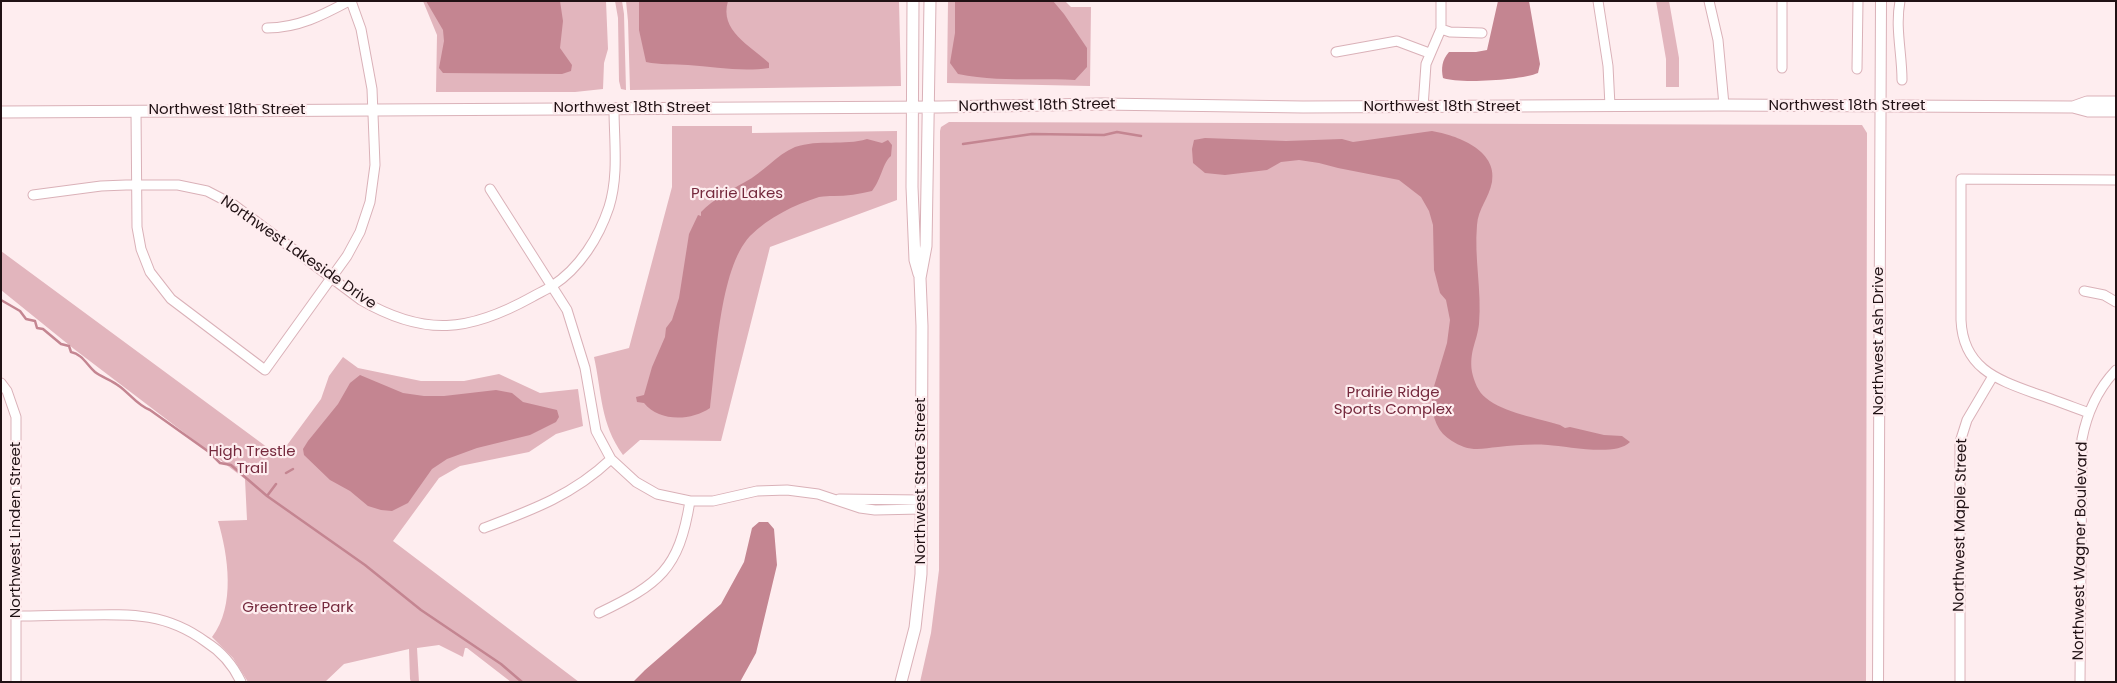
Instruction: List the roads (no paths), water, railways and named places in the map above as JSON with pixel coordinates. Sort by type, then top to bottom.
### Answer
[{"type":"main road","name":"Northwest State Street","points":[[913,1],[912,196],[915,260],[920,278]]},
{"type":"main road","name":"Northwest State Street","points":[[901,682],[911,644],[919,598],[921,504],[920,278],[926,246],[930,1]]},
{"type":"main road","name":"Northwest 18th Street","points":[[2073,107],[2087,102],[2116,102]]},
{"type":"main road","name":"Northwest 18th Street","points":[[1,112],[912,107],[1102,104],[1423,107],[1724,105],[2073,107],[2088,111],[2116,111]]},
{"type":"street","points":[[136,111],[138,239],[144,260],[166,294],[266,370],[354,244],[369,207],[375,173],[372,88],[361,29],[350,1],[293,26],[267,28]]},
{"type":"street","points":[[1423,107],[1426,64],[1429,53],[1441,29],[1441,1]]},
{"type":"street","points":[[1598,1],[1608,66],[1610,106]]},
{"type":"street","points":[[1709,1],[1718,40],[1724,105]]},
{"type":"street","points":[[1782,1],[1782,68]]},
{"type":"street","points":[[1857,69],[1858,1]]},
{"type":"street","name":"Northwest Ash Drive","points":[[1878,682],[1881,1]]},
{"type":"street","points":[[1900,1],[1897,24],[1902,59],[1902,80]]},
{"type":"street","points":[[1441,29],[1450,32],[1482,33]]},
{"type":"street","points":[[1336,52],[1397,40],[1429,53]]},
{"type":"street","name":"Northwest Lakeside Drive","points":[[33,195],[101,186],[188,186],[216,195],[243,211],[361,300],[392,317],[417,323],[437,325],[466,324],[490,318],[553,286],[585,254],[600,229],[610,204],[615,176],[614,108]]},
{"type":"street","points":[[2088,413],[1993,376],[1986,372],[1970,354],[1961,330],[1961,179],[2116,180]]},
{"type":"street","points":[[490,190],[553,286],[566,310],[585,368],[593,420],[600,440],[611,460],[631,478],[647,488],[672,499],[690,501],[713,501],[747,492],[773,490],[802,491],[837,499],[860,508],[875,510],[921,504]]},
{"type":"street","points":[[2084,291],[2104,295],[2116,302]]},
{"type":"street","name":"Northwest Wagner Boulevard","points":[[2080,682],[2081,449],[2088,413],[2099,391],[2116,370]]},
{"type":"street","name":"Northwest Maple Street","points":[[1960,682],[1960,442],[1967,420],[1993,376]]},
{"type":"street","name":"Northwest Linden Street","points":[[1,383],[7,391],[16,417],[16,682]]},
{"type":"street","points":[[484,528],[530,511],[562,496],[611,460]]},
{"type":"street","points":[[599,613],[639,593],[662,573],[674,556],[684,536],[690,501]]},
{"type":"street","points":[[16,616],[126,614],[167,620],[192,631],[214,647],[228,660],[241,682]]},
{"type":"waterway","points":[[963,144],[1032,134],[1104,135],[1117,132],[1141,136]]},
{"type":"waterway","points":[[1,300],[20,311],[26,319],[35,321],[37,328],[43,329],[61,344],[69,346],[71,352],[81,357],[95,372],[123,389],[142,406],[209,452],[220,463],[231,465],[267,496],[365,565],[421,610],[501,664],[522,682]]},
{"type":"waterway","points":[[286,473],[293,469]]},
{"type":"waterway","points":[[267,496],[276,484]]},
{"type":"park label","name":"Prairie Lakes","points":[[737,194]]},
{"type":"park label","name":"Prairie Ridge Sports Complex","points":[[1393,402]]},
{"type":"park label","name":"High Trestle Trail","points":[[252,460]]},
{"type":"park label","name":"Greentree Park","points":[[298,608]]}]
